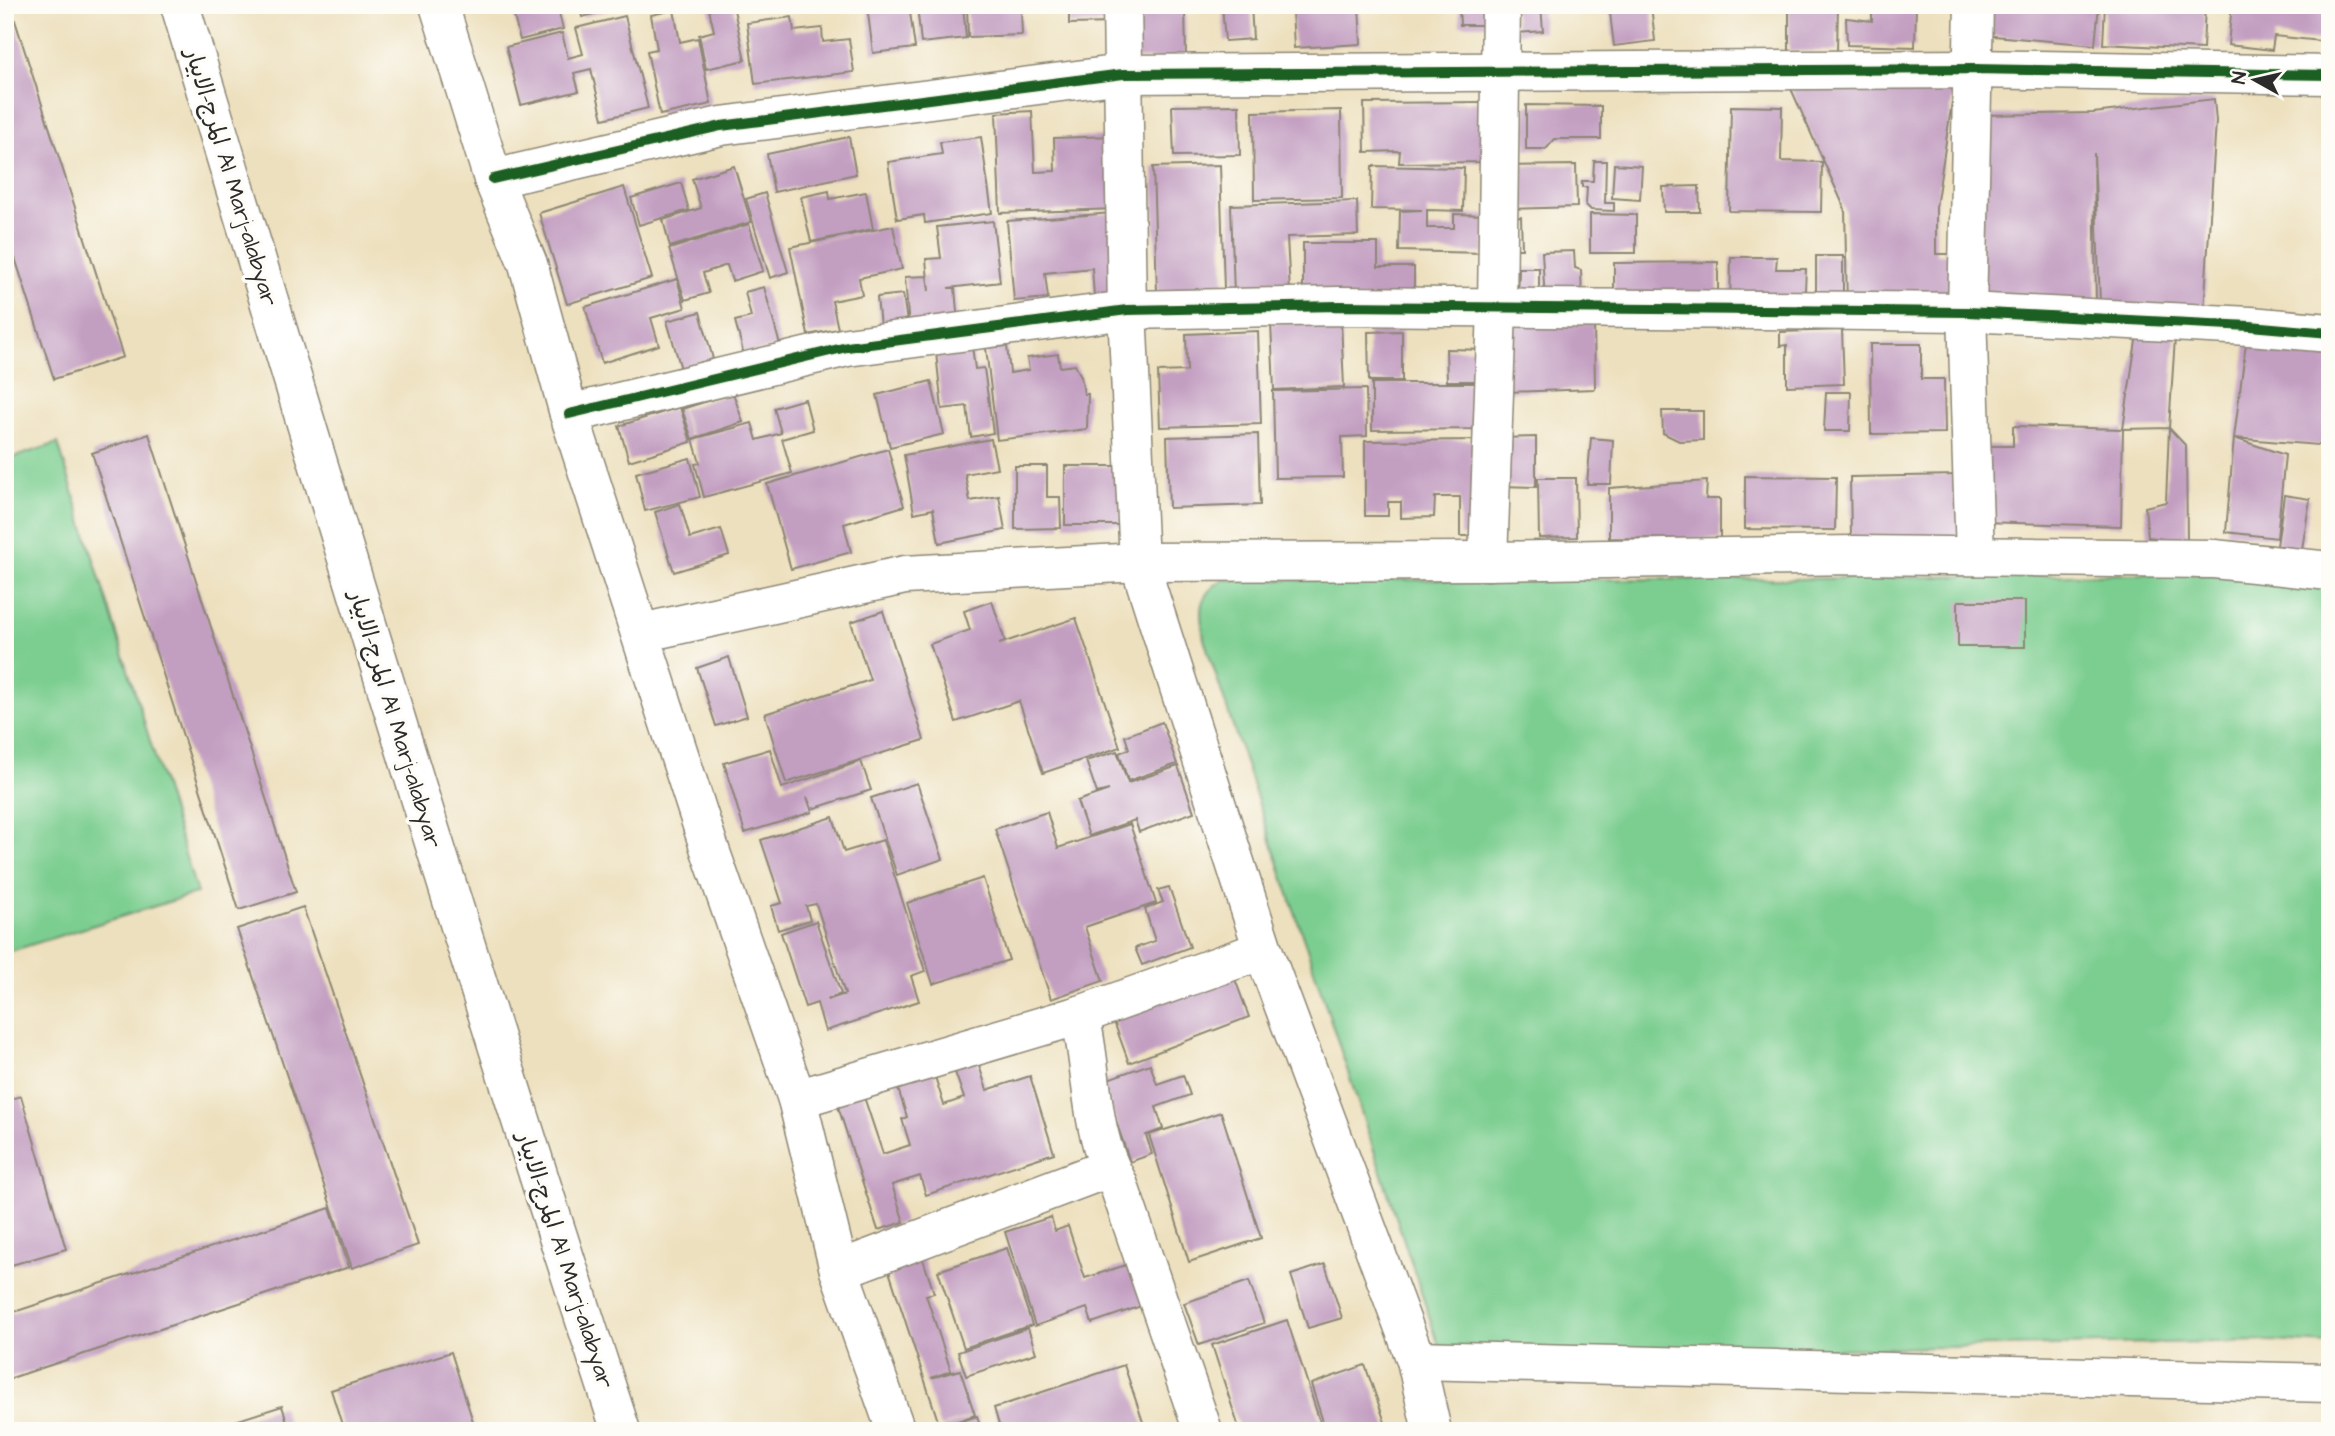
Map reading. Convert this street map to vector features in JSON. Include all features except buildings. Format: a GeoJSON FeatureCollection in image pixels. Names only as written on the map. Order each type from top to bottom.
{"type":"FeatureCollection","features":[{"type":"Feature","properties":{"kind":"street","name":"المرج-الابيار Al Marj-alabyar"},"geometry":{"type":"LineString","coordinates":[[180,5],[373,644],[621,1431]]}},
{"type":"Feature","properties":{"kind":"street"},"geometry":{"type":"LineString","coordinates":[[439,5],[494,178],[528,264],[569,415],[709,847],[797,1099],[839,1270],[896,1431]]}},
{"type":"Feature","properties":{"kind":"street"},"geometry":{"type":"LineString","coordinates":[[1122,5],[1127,310],[1139,562],[1263,950],[1416,1360],[1432,1431]]}},
{"type":"Feature","properties":{"kind":"street"},"geometry":{"type":"LineString","coordinates":[[1488,561],[1497,308],[1502,5]]}},
{"type":"Feature","properties":{"kind":"street"},"geometry":{"type":"LineString","coordinates":[[1974,5],[1967,312],[1975,556]]}},
{"type":"Feature","properties":{"kind":"street"},"geometry":{"type":"LineString","coordinates":[[494,178],[721,125],[1123,74],[1973,69],[2330,75]]}},
{"type":"Feature","properties":{"kind":"street"},"geometry":{"type":"LineString","coordinates":[[569,415],[847,347],[1127,310],[1339,306],[1967,312],[2250,326],[2330,333]]}},
{"type":"Feature","properties":{"kind":"street"},"geometry":{"type":"LineString","coordinates":[[641,633],[905,576],[1139,562],[1488,561],[1854,555],[2214,559],[2330,571]]}},
{"type":"Feature","properties":{"kind":"street"},"geometry":{"type":"LineString","coordinates":[[797,1099],[1080,1015],[1263,950]]}},
{"type":"Feature","properties":{"kind":"street"},"geometry":{"type":"LineString","coordinates":[[1080,1015],[1089,1053],[1093,1111],[1109,1168],[1118,1183],[1203,1431]]}},
{"type":"Feature","properties":{"kind":"street"},"geometry":{"type":"LineString","coordinates":[[839,1270],[1109,1168]]}},
{"type":"Feature","properties":{"kind":"street"},"geometry":{"type":"LineString","coordinates":[[1416,1360],[2330,1383]]}},
{"type":"Feature","properties":{"kind":"green space"},"geometry":{"type":"Polygon","coordinates":[[[58,443],[197,893],[5,953],[5,460],[58,443]]]}},
{"type":"Feature","properties":{"kind":"green space"},"geometry":{"type":"Polygon","coordinates":[[[2185,573],[2330,585],[2330,1344],[2269,1341],[1457,1356],[1439,1346],[1204,639],[1201,613],[1208,592],[1222,580],[1793,579],[2185,573]]]}},
{"type":"Feature","properties":{"kind":"cycle path"},"geometry":{"type":"LineString","coordinates":[[493,179],[721,126],[1123,74],[1973,69],[2330,75]]}},
{"type":"Feature","properties":{"kind":"cycle path"},"geometry":{"type":"LineString","coordinates":[[569,414],[847,347],[1127,310],[1339,306],[1967,312],[2250,326],[2330,333]]}}]}
